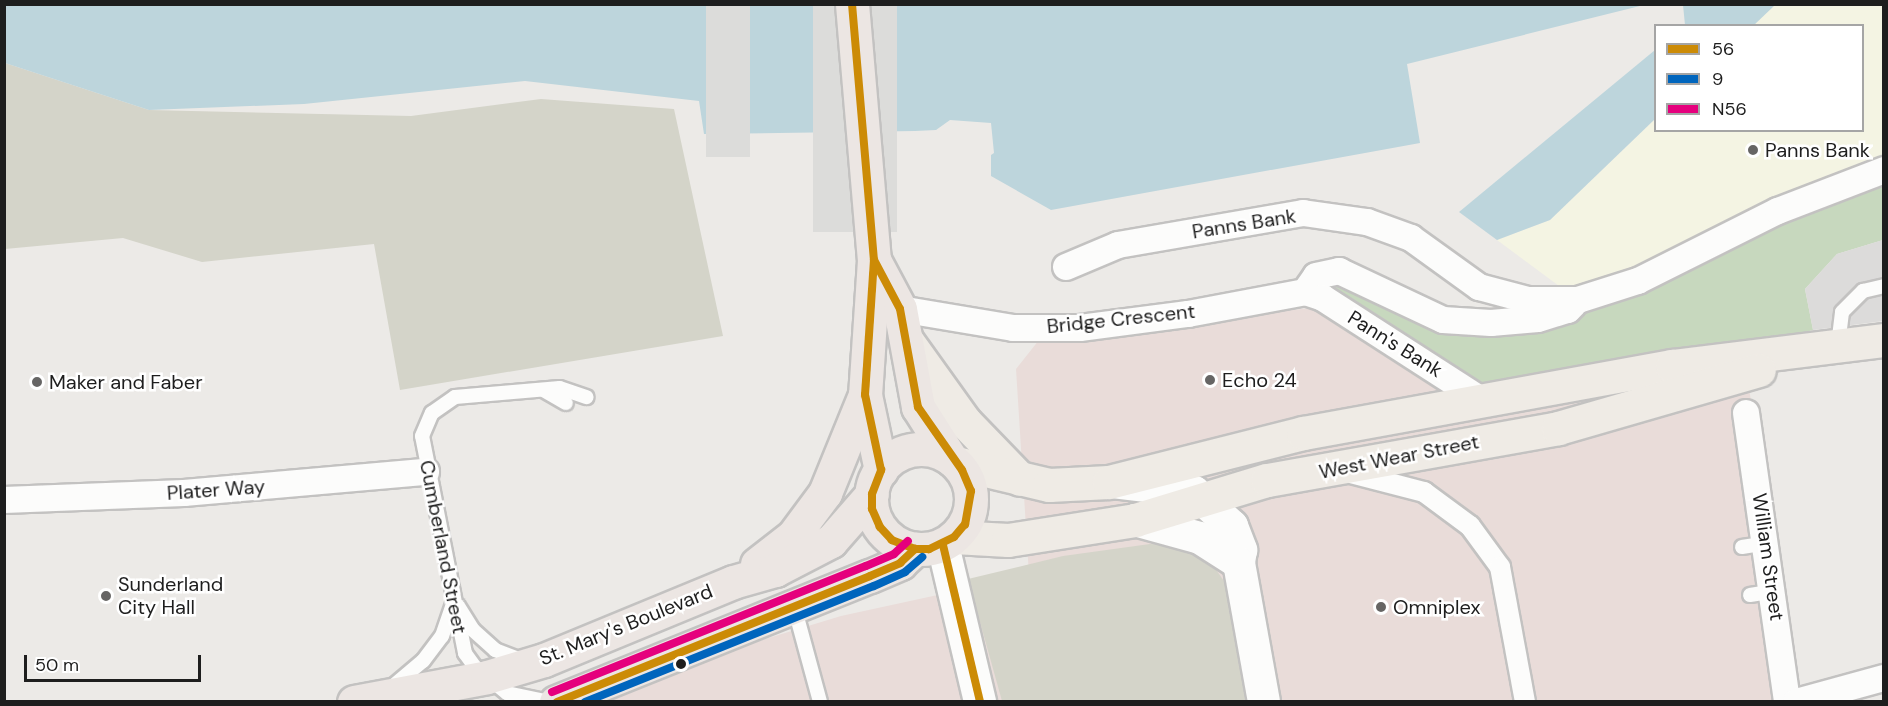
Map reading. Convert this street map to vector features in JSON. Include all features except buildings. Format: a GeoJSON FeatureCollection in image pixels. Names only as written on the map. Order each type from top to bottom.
{"type":"FeatureCollection","features":[{"type":"Feature","properties":{"kind":"highway"},"geometry":{"type":"LineString","coordinates":[[852,4],[874,260],[865,395],[876,482],[872,509],[884,532],[937,543]]}},
{"type":"Feature","properties":{"kind":"highway"},"geometry":{"type":"LineString","coordinates":[[556,702],[606,689],[793,604],[870,576],[937,543],[965,524],[971,503],[967,478],[953,461],[918,407],[911,382],[907,341],[900,309],[874,260]]}},
{"type":"Feature","properties":{"kind":"highway"},"geometry":{"type":"LineString","coordinates":[[733,582],[793,536],[817,505],[865,395]]}},
{"type":"Feature","properties":{"kind":"highway"},"geometry":{"type":"LineString","coordinates":[[876,482],[892,459],[917,450],[940,453],[953,461]]}},
{"type":"Feature","properties":{"kind":"highway","name":"St. Mary's Boulevard"},"geometry":{"type":"LineString","coordinates":[[365,700],[487,677],[538,662],[733,582],[775,570],[819,549],[843,531],[876,482]]}},
{"type":"Feature","properties":{"kind":"main road","name":"West Wear Street"},"geometry":{"type":"LineString","coordinates":[[953,461],[1021,480],[1071,485],[1109,482],[1303,433],[1672,366],[1884,340]]}},
{"type":"Feature","properties":{"kind":"main road"},"geometry":{"type":"LineString","coordinates":[[907,341],[965,422],[1021,480]]}},
{"type":"Feature","properties":{"kind":"main road","name":"West Wear Street"},"geometry":{"type":"LineString","coordinates":[[937,543],[1008,540],[1135,520],[1203,497],[1267,480],[1339,470],[1558,428],[1838,345]]}},
{"type":"Feature","properties":{"kind":"street","name":"Panns Bank"},"geometry":{"type":"LineString","coordinates":[[1066,267],[1118,245],[1303,213],[1367,222],[1411,238],[1479,287],[1528,300],[1578,300],[1638,281],[1778,211],[1884,170]]}},
{"type":"Feature","properties":{"kind":"street"},"geometry":{"type":"LineString","coordinates":[[1305,292],[1316,276],[1339,271],[1443,320],[1491,323],[1538,319],[1568,310],[1578,300]]}},
{"type":"Feature","properties":{"kind":"street","name":"Bridge Crescent"},"geometry":{"type":"LineString","coordinates":[[900,309],[1013,328],[1080,328],[1188,314],[1305,292]]}},
{"type":"Feature","properties":{"kind":"street","name":"Pann's Bank"},"geometry":{"type":"LineString","coordinates":[[1305,292],[1323,297],[1483,401]]}},
{"type":"Feature","properties":{"kind":"street","name":"William Street"},"geometry":{"type":"LineString","coordinates":[[1746,413],[1767,543],[1762,593],[1787,702]]}},
{"type":"Feature","properties":{"kind":"street"},"geometry":{"type":"LineString","coordinates":[[1339,470],[1424,492],[1470,526],[1500,567],[1525,702]]}},
{"type":"Feature","properties":{"kind":"street","name":"Plater Way"},"geometry":{"type":"LineString","coordinates":[[4,500],[184,493],[426,472]]}},
{"type":"Feature","properties":{"kind":"street"},"geometry":{"type":"LineString","coordinates":[[1109,482],[1194,492],[1203,497],[1232,526],[1241,550],[1239,563],[1264,702]]}},
{"type":"Feature","properties":{"kind":"street"},"geometry":{"type":"LineString","coordinates":[[1135,520],[1200,538],[1239,563]]}},
{"type":"Feature","properties":{"kind":"street"},"geometry":{"type":"LineString","coordinates":[[937,543],[980,702]]}},
{"type":"Feature","properties":{"kind":"street"},"geometry":{"type":"LineString","coordinates":[[1796,702],[1884,678]]}},
{"type":"Feature","properties":{"kind":"lane"},"geometry":{"type":"LineString","coordinates":[[1838,345],[1842,312],[1863,291],[1884,286]]}},
{"type":"Feature","properties":{"kind":"lane"},"geometry":{"type":"LineString","coordinates":[[524,389],[560,388],[586,397]]}},
{"type":"Feature","properties":{"kind":"lane"},"geometry":{"type":"LineString","coordinates":[[524,389],[548,391],[566,403]]}},
{"type":"Feature","properties":{"kind":"lane","name":"Cumberland Street"},"geometry":{"type":"LineString","coordinates":[[524,389],[455,397],[432,413],[422,436],[426,472],[465,653],[487,677],[507,693],[550,702]]}},
{"type":"Feature","properties":{"kind":"lane"},"geometry":{"type":"LineString","coordinates":[[1742,547],[1767,543]]}},
{"type":"Feature","properties":{"kind":"lane"},"geometry":{"type":"LineString","coordinates":[[454,599],[473,630],[495,650],[516,659],[538,662]]}},
{"type":"Feature","properties":{"kind":"lane"},"geometry":{"type":"LineString","coordinates":[[365,700],[434,648],[442,636],[454,599]]}},
{"type":"Feature","properties":{"kind":"lane"},"geometry":{"type":"LineString","coordinates":[[793,604],[820,702]]}},
{"type":"Feature","properties":{"kind":"shaded area","name":"Panns Bank"},"geometry":{"type":"Polygon","coordinates":[[[1775,5],[1883,5],[1883,170],[1578,300],[1497,240],[1550,220],[1654,120],[1654,132],[1864,132],[1864,24],[1754,24],[1775,5]]]}},
{"type":"Feature","properties":{"kind":"shaded area"},"geometry":{"type":"Polygon","coordinates":[[[5,63],[149,110],[411,116],[541,99],[674,109],[723,336],[400,390],[374,244],[202,262],[123,238],[5,249],[5,63]]]}},
{"type":"Feature","properties":{"kind":"shaded area"},"geometry":{"type":"Polygon","coordinates":[[[1883,240],[1883,321],[1813,330],[1805,289],[1837,254],[1883,240]]]}},
{"type":"Feature","properties":{"kind":"shaded area"},"geometry":{"type":"Polygon","coordinates":[[[1360,302],[1490,367],[1738,324],[1802,701],[558,702],[841,616],[1029,575],[1016,369],[1039,340],[1360,302]]]}},
{"type":"Feature","properties":{"kind":"shaded area"},"geometry":{"type":"Polygon","coordinates":[[[1150,544],[1182,545],[1210,561],[1226,584],[1250,701],[1002,701],[968,579],[1063,556],[1150,544]]]}},
{"type":"Feature","properties":{"kind":"green space"},"geometry":{"type":"Polygon","coordinates":[[[1883,182],[1883,240],[1837,254],[1805,289],[1813,330],[1672,366],[1483,401],[1309,282],[1316,276],[1491,323],[1883,182]]]}},
{"type":"Feature","properties":{"kind":"water"},"geometry":{"type":"Polygon","coordinates":[[[5,4],[1644,5],[1407,64],[1420,143],[1051,210],[991,176],[991,155],[994,153],[991,123],[950,120],[936,130],[915,131],[704,134],[699,101],[525,81],[304,104],[149,110],[5,63],[5,4]]]}},
{"type":"Feature","properties":{"kind":"water"},"geometry":{"type":"Polygon","coordinates":[[[1683,4],[1775,5],[1755,24],[1685,24],[1683,4]]]}},
{"type":"Feature","properties":{"kind":"water"},"geometry":{"type":"Polygon","coordinates":[[[1654,51],[1654,120],[1550,220],[1497,240],[1459,212],[1654,51]]]}},
{"type":"Feature","properties":{"kind":"pier"},"geometry":{"type":"Polygon","coordinates":[[[706,5],[750,5],[750,157],[706,157],[706,5]]]}},
{"type":"Feature","properties":{"kind":"pier"},"geometry":{"type":"Polygon","coordinates":[[[813,5],[897,5],[897,232],[813,232],[813,5]]]}},
{"type":"Feature","properties":{"kind":"transit line","name":"56"},"geometry":{"type":"LineString","coordinates":[[852,4],[874,260]]}},
{"type":"Feature","properties":{"kind":"transit line","name":"56"},"geometry":{"type":"LineString","coordinates":[[874,260],[900,309],[918,407],[962,470],[971,491],[965,524],[954,537],[929,549],[915,549],[892,540],[880,527],[872,509],[872,494],[881,470],[865,395],[874,260]]}},
{"type":"Feature","properties":{"kind":"transit line","name":"N56"},"geometry":{"type":"LineString","coordinates":[[552,692],[866,566],[894,554],[908,541]]}},
{"type":"Feature","properties":{"kind":"transit line","name":"56"},"geometry":{"type":"LineString","coordinates":[[943,545],[980,702]]}},
{"type":"Feature","properties":{"kind":"transit line","name":"56"},"geometry":{"type":"LineString","coordinates":[[557,702],[870,576],[900,563],[915,549]]}},
{"type":"Feature","properties":{"kind":"transit line","name":"9"},"geometry":{"type":"LineString","coordinates":[[585,702],[874,586],[905,572],[922,557]]}},
{"type":"Feature","properties":{"kind":"place","name":"Panns Bank"},"geometry":{"type":"Point","coordinates":[1753,150]}},
{"type":"Feature","properties":{"kind":"place","name":"Echo 24"},"geometry":{"type":"Point","coordinates":[1210,380]}},
{"type":"Feature","properties":{"kind":"place","name":"Maker and Faber"},"geometry":{"type":"Point","coordinates":[37,382]}},
{"type":"Feature","properties":{"kind":"place","name":"Sunderland City Hall"},"geometry":{"type":"Point","coordinates":[106,596]}},
{"type":"Feature","properties":{"kind":"place","name":"Omniplex"},"geometry":{"type":"Point","coordinates":[1381,607]}}]}
